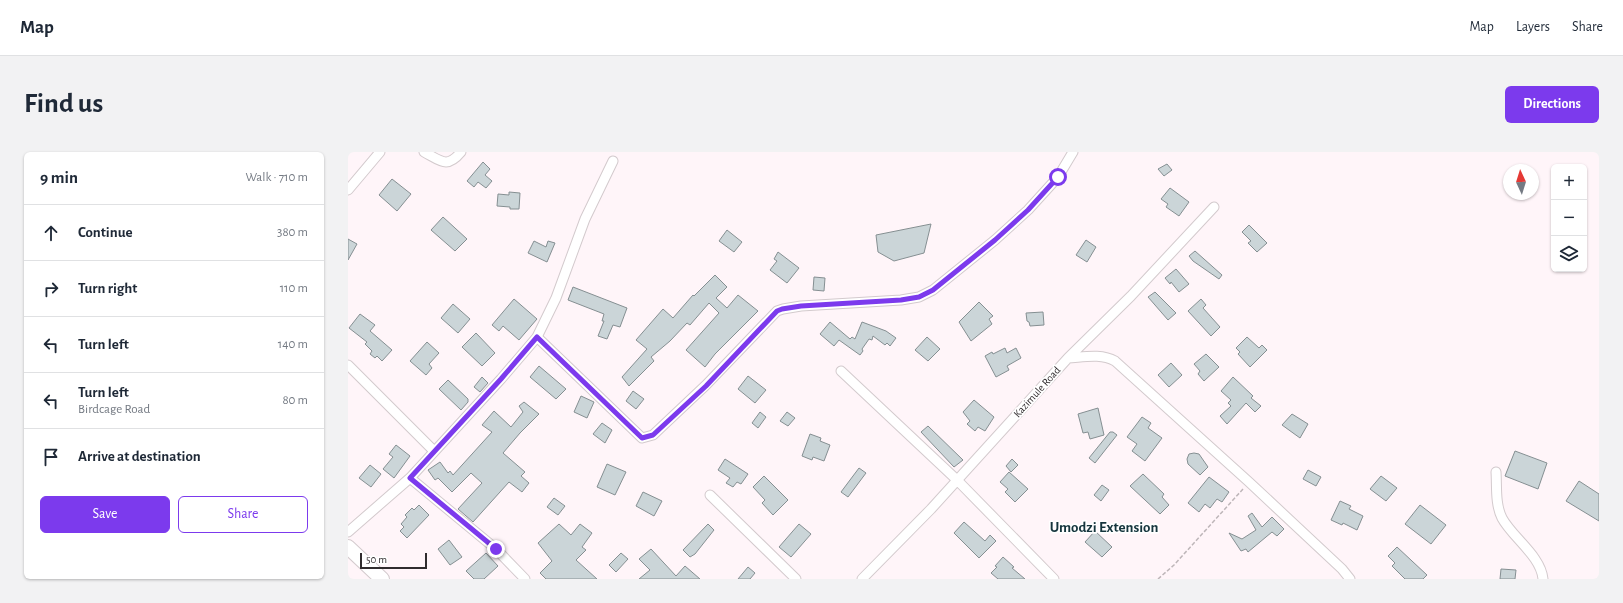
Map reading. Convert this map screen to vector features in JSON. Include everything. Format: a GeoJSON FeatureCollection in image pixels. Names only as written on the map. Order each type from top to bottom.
{"type":"FeatureCollection","features":[{"type":"Feature","properties":{"kind":"highway"},"geometry":{"type":"LineString","coordinates":[[348,547],[382,579]]}},
{"type":"Feature","properties":{"kind":"street"},"geometry":{"type":"LineString","coordinates":[[348,190],[380,152]]}},
{"type":"Feature","properties":{"kind":"street"},"geometry":{"type":"LineString","coordinates":[[424,152],[443,163],[450,162],[461,152]]}},
{"type":"Feature","properties":{"kind":"street"},"geometry":{"type":"LineString","coordinates":[[537,337],[642,438],[653,435],[706,386],[772,315],[782,309],[836,303],[901,300],[919,297],[933,290],[995,240],[1028,210],[1058,177],[1073,152]]}},
{"type":"Feature","properties":{"kind":"street"},"geometry":{"type":"LineString","coordinates":[[348,532],[410,478],[501,379],[537,337],[556,298],[585,219],[613,161]]}},
{"type":"Feature","properties":{"kind":"street","name":"Kazimule Road"},"geometry":{"type":"LineString","coordinates":[[862,579],[931,509],[1068,358],[1131,296],[1214,207]]}},
{"type":"Feature","properties":{"kind":"street"},"geometry":{"type":"LineString","coordinates":[[1068,358],[1098,356],[1108,357],[1115,361],[1249,482],[1342,569],[1350,579]]}},
{"type":"Feature","properties":{"kind":"street"},"geometry":{"type":"LineString","coordinates":[[348,366],[434,451]]}},
{"type":"Feature","properties":{"kind":"street"},"geometry":{"type":"LineString","coordinates":[[841,370],[957,480],[1054,579]]}},
{"type":"Feature","properties":{"kind":"street"},"geometry":{"type":"LineString","coordinates":[[1496,472],[1498,507],[1502,518],[1539,565],[1543,579]]}},
{"type":"Feature","properties":{"kind":"street"},"geometry":{"type":"LineString","coordinates":[[410,478],[496,549],[525,579]]}},
{"type":"Feature","properties":{"kind":"street"},"geometry":{"type":"LineString","coordinates":[[710,495],[796,579]]}},
{"type":"Feature","properties":{"kind":"path"},"geometry":{"type":"LineString","coordinates":[[1158,579],[1174,565],[1249,482]]}},
{"type":"Feature","properties":{"kind":"building"},"geometry":{"type":"Polygon","coordinates":[[[483,162],[490,169],[485,175],[492,181],[486,188],[478,182],[474,187],[467,181],[483,162]]]}},
{"type":"Feature","properties":{"kind":"building"},"geometry":{"type":"Polygon","coordinates":[[[1167,164],[1172,170],[1164,176],[1158,169],[1167,164]]]}},
{"type":"Feature","properties":{"kind":"building"},"geometry":{"type":"Polygon","coordinates":[[[392,179],[411,194],[397,211],[379,195],[392,179]]]}},
{"type":"Feature","properties":{"kind":"building"},"geometry":{"type":"Polygon","coordinates":[[[1170,188],[1189,202],[1179,216],[1166,207],[1168,204],[1161,199],[1170,188]]]}},
{"type":"Feature","properties":{"kind":"building"},"geometry":{"type":"Polygon","coordinates":[[[509,192],[520,193],[519,209],[510,209],[510,207],[497,206],[498,194],[509,195],[509,192]]]}},
{"type":"Feature","properties":{"kind":"building"},"geometry":{"type":"Polygon","coordinates":[[[443,217],[467,239],[455,251],[431,230],[443,217]]]}},
{"type":"Feature","properties":{"kind":"building"},"geometry":{"type":"Polygon","coordinates":[[[931,224],[924,253],[894,261],[878,252],[876,235],[931,224]]]}},
{"type":"Feature","properties":{"kind":"building"},"geometry":{"type":"Polygon","coordinates":[[[1249,225],[1267,243],[1257,252],[1248,243],[1251,241],[1242,232],[1249,225]]]}},
{"type":"Feature","properties":{"kind":"building"},"geometry":{"type":"Polygon","coordinates":[[[727,230],[742,242],[734,252],[719,241],[727,230]]]}},
{"type":"Feature","properties":{"kind":"building"},"geometry":{"type":"Polygon","coordinates":[[[348,239],[357,244],[348,260],[348,239]]]}},
{"type":"Feature","properties":{"kind":"building"},"geometry":{"type":"Polygon","coordinates":[[[1086,240],[1096,247],[1087,262],[1076,255],[1086,240]]]}},
{"type":"Feature","properties":{"kind":"building"},"geometry":{"type":"Polygon","coordinates":[[[534,241],[546,247],[548,241],[555,243],[547,262],[528,253],[534,241]]]}},
{"type":"Feature","properties":{"kind":"building"},"geometry":{"type":"Polygon","coordinates":[[[1195,251],[1222,275],[1219,279],[1193,261],[1189,256],[1195,251]]]}},
{"type":"Feature","properties":{"kind":"building"},"geometry":{"type":"Polygon","coordinates":[[[778,252],[799,268],[787,283],[770,270],[777,261],[774,259],[778,252]]]}},
{"type":"Feature","properties":{"kind":"building"},"geometry":{"type":"Polygon","coordinates":[[[1176,269],[1189,284],[1179,292],[1171,282],[1170,284],[1165,278],[1176,269]]]}},
{"type":"Feature","properties":{"kind":"building"},"geometry":{"type":"Polygon","coordinates":[[[715,275],[727,287],[716,298],[727,308],[738,295],[758,311],[715,354],[705,367],[686,350],[719,313],[709,303],[690,325],[687,323],[670,341],[651,357],[654,361],[629,386],[622,377],[647,349],[636,340],[663,309],[673,318],[693,295],[694,296],[715,275]]]}},
{"type":"Feature","properties":{"kind":"building"},"geometry":{"type":"Polygon","coordinates":[[[814,277],[825,278],[824,291],[813,290],[814,277]]]}},
{"type":"Feature","properties":{"kind":"building"},"geometry":{"type":"Polygon","coordinates":[[[573,287],[627,308],[620,327],[613,325],[607,339],[598,336],[604,321],[602,321],[604,314],[568,300],[573,287]]]}},
{"type":"Feature","properties":{"kind":"building"},"geometry":{"type":"Polygon","coordinates":[[[1155,292],[1176,313],[1168,320],[1148,297],[1155,292]]]}},
{"type":"Feature","properties":{"kind":"building"},"geometry":{"type":"Polygon","coordinates":[[[514,299],[537,319],[519,340],[503,326],[499,331],[492,325],[514,299]]]}},
{"type":"Feature","properties":{"kind":"building"},"geometry":{"type":"Polygon","coordinates":[[[1201,299],[1206,305],[1203,308],[1220,327],[1211,336],[1188,311],[1201,299]]]}},
{"type":"Feature","properties":{"kind":"building"},"geometry":{"type":"Polygon","coordinates":[[[979,302],[993,316],[989,319],[992,324],[971,341],[959,322],[979,302]]]}},
{"type":"Feature","properties":{"kind":"building"},"geometry":{"type":"Polygon","coordinates":[[[453,304],[470,319],[458,333],[441,318],[453,304]]]}},
{"type":"Feature","properties":{"kind":"building"},"geometry":{"type":"Polygon","coordinates":[[[1043,312],[1044,325],[1030,326],[1029,322],[1027,321],[1026,313],[1043,312]]]}},
{"type":"Feature","properties":{"kind":"building"},"geometry":{"type":"Polygon","coordinates":[[[360,314],[375,325],[370,331],[392,350],[382,361],[377,356],[375,358],[370,354],[372,351],[365,344],[367,342],[349,328],[360,314]]]}},
{"type":"Feature","properties":{"kind":"building"},"geometry":{"type":"Polygon","coordinates":[[[830,322],[850,339],[852,337],[855,339],[862,322],[886,331],[896,338],[890,346],[887,343],[885,345],[873,336],[872,340],[869,339],[862,349],[863,351],[860,355],[839,340],[834,346],[820,334],[830,322]]]}},
{"type":"Feature","properties":{"kind":"building"},"geometry":{"type":"Polygon","coordinates":[[[476,333],[495,353],[482,366],[462,347],[476,333]]]}},
{"type":"Feature","properties":{"kind":"building"},"geometry":{"type":"Polygon","coordinates":[[[927,337],[940,349],[928,361],[915,350],[927,337]]]}},
{"type":"Feature","properties":{"kind":"building"},"geometry":{"type":"Polygon","coordinates":[[[1247,337],[1259,348],[1262,345],[1267,350],[1250,367],[1238,354],[1240,352],[1236,348],[1247,337]]]}},
{"type":"Feature","properties":{"kind":"building"},"geometry":{"type":"Polygon","coordinates":[[[427,342],[439,353],[429,364],[432,368],[426,375],[410,361],[427,342]]]}},
{"type":"Feature","properties":{"kind":"building"},"geometry":{"type":"Polygon","coordinates":[[[1005,348],[1007,353],[1016,348],[1021,358],[1007,366],[1009,370],[996,377],[985,356],[1005,348]]]}},
{"type":"Feature","properties":{"kind":"building"},"geometry":{"type":"Polygon","coordinates":[[[1206,354],[1219,367],[1204,381],[1198,374],[1200,371],[1194,364],[1206,354]]]}},
{"type":"Feature","properties":{"kind":"building"},"geometry":{"type":"Polygon","coordinates":[[[1171,363],[1182,375],[1169,387],[1158,375],[1171,363]]]}},
{"type":"Feature","properties":{"kind":"building"},"geometry":{"type":"Polygon","coordinates":[[[539,366],[566,389],[556,399],[530,377],[539,366]]]}},
{"type":"Feature","properties":{"kind":"building"},"geometry":{"type":"Polygon","coordinates":[[[748,376],[766,390],[755,403],[738,389],[748,376]]]}},
{"type":"Feature","properties":{"kind":"building"},"geometry":{"type":"Polygon","coordinates":[[[482,377],[488,383],[480,392],[474,387],[482,377]]]}},
{"type":"Feature","properties":{"kind":"building"},"geometry":{"type":"Polygon","coordinates":[[[1233,377],[1253,396],[1251,398],[1261,406],[1255,412],[1246,403],[1227,424],[1220,416],[1231,406],[1228,403],[1231,400],[1221,391],[1233,377]]]}},
{"type":"Feature","properties":{"kind":"building"},"geometry":{"type":"Polygon","coordinates":[[[448,380],[468,399],[468,402],[461,410],[439,389],[448,380]]]}},
{"type":"Feature","properties":{"kind":"building"},"geometry":{"type":"Polygon","coordinates":[[[633,391],[644,399],[636,409],[626,401],[633,391]]]}},
{"type":"Feature","properties":{"kind":"building"},"geometry":{"type":"Polygon","coordinates":[[[581,396],[594,402],[587,418],[574,412],[581,396]]]}},
{"type":"Feature","properties":{"kind":"building"},"geometry":{"type":"Polygon","coordinates":[[[974,400],[994,417],[985,431],[978,427],[975,431],[967,424],[970,421],[963,412],[974,400]]]}},
{"type":"Feature","properties":{"kind":"building"},"geometry":{"type":"Polygon","coordinates":[[[524,402],[539,414],[503,453],[525,472],[521,476],[529,483],[522,492],[509,482],[473,522],[458,509],[482,483],[471,473],[452,492],[438,478],[435,480],[428,470],[440,462],[448,473],[450,471],[453,475],[492,432],[482,425],[494,411],[511,427],[523,412],[519,406],[524,402]]]}},
{"type":"Feature","properties":{"kind":"building"},"geometry":{"type":"Polygon","coordinates":[[[1098,408],[1104,435],[1090,439],[1088,432],[1083,433],[1078,414],[1098,408]]]}},
{"type":"Feature","properties":{"kind":"building"},"geometry":{"type":"Polygon","coordinates":[[[760,412],[766,417],[758,428],[752,423],[760,412]]]}},
{"type":"Feature","properties":{"kind":"building"},"geometry":{"type":"Polygon","coordinates":[[[787,412],[795,418],[788,426],[780,421],[787,412]]]}},
{"type":"Feature","properties":{"kind":"building"},"geometry":{"type":"Polygon","coordinates":[[[1292,414],[1308,424],[1300,438],[1282,425],[1292,414]]]}},
{"type":"Feature","properties":{"kind":"building"},"geometry":{"type":"Polygon","coordinates":[[[1142,417],[1151,423],[1148,428],[1162,438],[1145,461],[1132,451],[1137,444],[1127,437],[1142,417]]]}},
{"type":"Feature","properties":{"kind":"building"},"geometry":{"type":"Polygon","coordinates":[[[602,423],[612,430],[605,443],[593,434],[602,423]]]}},
{"type":"Feature","properties":{"kind":"building"},"geometry":{"type":"Polygon","coordinates":[[[928,426],[963,460],[954,467],[921,432],[928,426]]]}},
{"type":"Feature","properties":{"kind":"building"},"geometry":{"type":"Polygon","coordinates":[[[1110,432],[1117,435],[1095,463],[1089,458],[1110,432]]]}},
{"type":"Feature","properties":{"kind":"building"},"geometry":{"type":"Polygon","coordinates":[[[810,434],[821,438],[820,441],[830,445],[824,461],[813,457],[812,460],[802,456],[810,434]]]}},
{"type":"Feature","properties":{"kind":"building"},"geometry":{"type":"Polygon","coordinates":[[[396,445],[410,456],[394,478],[383,469],[393,457],[389,454],[396,445]]]}},
{"type":"Feature","properties":{"kind":"building"},"geometry":{"type":"Polygon","coordinates":[[[1515,451],[1547,463],[1538,489],[1505,476],[1515,451]]]}},
{"type":"Feature","properties":{"kind":"building"},"geometry":{"type":"Polygon","coordinates":[[[1189,454],[1199,454],[1208,467],[1200,475],[1188,464],[1187,459],[1189,454]]]}},
{"type":"Feature","properties":{"kind":"building"},"geometry":{"type":"Polygon","coordinates":[[[725,459],[748,474],[741,484],[737,482],[733,487],[726,483],[730,478],[718,470],[725,459]]]}},
{"type":"Feature","properties":{"kind":"building"},"geometry":{"type":"Polygon","coordinates":[[[1012,459],[1018,465],[1011,472],[1006,466],[1012,459]]]}},
{"type":"Feature","properties":{"kind":"building"},"geometry":{"type":"Polygon","coordinates":[[[607,464],[626,472],[615,495],[597,487],[607,464]]]}},
{"type":"Feature","properties":{"kind":"building"},"geometry":{"type":"Polygon","coordinates":[[[370,465],[381,474],[371,487],[359,478],[370,465]]]}},
{"type":"Feature","properties":{"kind":"building"},"geometry":{"type":"Polygon","coordinates":[[[859,468],[866,473],[848,497],[841,492],[859,468]]]}},
{"type":"Feature","properties":{"kind":"building"},"geometry":{"type":"Polygon","coordinates":[[[1308,470],[1321,477],[1316,486],[1303,479],[1308,470]]]}},
{"type":"Feature","properties":{"kind":"building"},"geometry":{"type":"Polygon","coordinates":[[[1009,472],[1028,489],[1015,502],[1005,492],[1008,489],[1000,482],[1009,472]]]}},
{"type":"Feature","properties":{"kind":"building"},"geometry":{"type":"Polygon","coordinates":[[[1143,474],[1164,494],[1162,497],[1169,505],[1160,514],[1130,486],[1143,474]]]}},
{"type":"Feature","properties":{"kind":"building"},"geometry":{"type":"Polygon","coordinates":[[[764,476],[788,500],[773,515],[762,503],[765,500],[753,487],[764,476]]]}},
{"type":"Feature","properties":{"kind":"building"},"geometry":{"type":"Polygon","coordinates":[[[1381,476],[1397,488],[1386,501],[1370,489],[1381,476]]]}},
{"type":"Feature","properties":{"kind":"building"},"geometry":{"type":"Polygon","coordinates":[[[1209,477],[1229,492],[1222,502],[1217,499],[1210,508],[1205,504],[1199,512],[1188,503],[1209,477]]]}},
{"type":"Feature","properties":{"kind":"building"},"geometry":{"type":"Polygon","coordinates":[[[1579,481],[1599,494],[1599,521],[1566,501],[1579,481]]]}},
{"type":"Feature","properties":{"kind":"building"},"geometry":{"type":"Polygon","coordinates":[[[1102,485],[1109,490],[1101,501],[1094,495],[1102,485]]]}},
{"type":"Feature","properties":{"kind":"building"},"geometry":{"type":"Polygon","coordinates":[[[643,492],[662,501],[654,516],[636,506],[643,492]]]}},
{"type":"Feature","properties":{"kind":"building"},"geometry":{"type":"Polygon","coordinates":[[[554,498],[565,506],[558,515],[547,507],[554,498]]]}},
{"type":"Feature","properties":{"kind":"building"},"geometry":{"type":"Polygon","coordinates":[[[1340,501],[1351,506],[1349,509],[1363,516],[1357,530],[1343,523],[1342,525],[1331,520],[1340,501]]]}},
{"type":"Feature","properties":{"kind":"building"},"geometry":{"type":"Polygon","coordinates":[[[419,505],[429,515],[407,538],[400,531],[404,527],[401,524],[407,517],[405,515],[412,508],[414,510],[419,505]]]}},
{"type":"Feature","properties":{"kind":"building"},"geometry":{"type":"Polygon","coordinates":[[[1420,505],[1446,525],[1431,544],[1405,524],[1420,505]]]}},
{"type":"Feature","properties":{"kind":"building"},"geometry":{"type":"Polygon","coordinates":[[[1252,513],[1262,527],[1272,517],[1284,529],[1277,536],[1272,532],[1248,552],[1246,549],[1241,551],[1229,533],[1242,539],[1256,530],[1248,516],[1252,513]]]}},
{"type":"Feature","properties":{"kind":"building"},"geometry":{"type":"Polygon","coordinates":[[[964,522],[985,541],[990,535],[996,541],[979,558],[954,533],[964,522]]]}},
{"type":"Feature","properties":{"kind":"building"},"geometry":{"type":"Polygon","coordinates":[[[559,524],[571,535],[580,524],[592,533],[582,547],[586,550],[576,560],[597,579],[546,579],[540,573],[552,561],[538,543],[559,524]]]}},
{"type":"Feature","properties":{"kind":"building"},"geometry":{"type":"Polygon","coordinates":[[[708,524],[714,530],[695,554],[690,557],[683,550],[708,524]]]}},
{"type":"Feature","properties":{"kind":"building"},"geometry":{"type":"Polygon","coordinates":[[[799,524],[811,534],[791,557],[779,547],[799,524]]]}},
{"type":"Feature","properties":{"kind":"building"},"geometry":{"type":"Polygon","coordinates":[[[1095,531],[1112,547],[1102,557],[1085,542],[1095,531]]]}},
{"type":"Feature","properties":{"kind":"building"},"geometry":{"type":"Polygon","coordinates":[[[449,540],[462,557],[450,565],[438,549],[449,540]]]}},
{"type":"Feature","properties":{"kind":"building"},"geometry":{"type":"Polygon","coordinates":[[[1397,547],[1427,575],[1423,579],[1405,579],[1392,566],[1395,563],[1388,556],[1397,547]]]}},
{"type":"Feature","properties":{"kind":"building"},"geometry":{"type":"Polygon","coordinates":[[[651,549],[676,576],[685,566],[700,579],[639,579],[650,570],[639,559],[651,549]]]}},
{"type":"Feature","properties":{"kind":"building"},"geometry":{"type":"Polygon","coordinates":[[[486,553],[498,566],[484,579],[474,579],[466,571],[486,553]]]}},
{"type":"Feature","properties":{"kind":"building"},"geometry":{"type":"Polygon","coordinates":[[[621,553],[628,559],[616,572],[609,565],[621,553]]]}},
{"type":"Feature","properties":{"kind":"building"},"geometry":{"type":"Polygon","coordinates":[[[1003,557],[1014,567],[1012,568],[1025,579],[998,579],[991,573],[1003,557]]]}},
{"type":"Feature","properties":{"kind":"building"},"geometry":{"type":"Polygon","coordinates":[[[748,567],[755,573],[750,579],[738,579],[748,567]]]}},
{"type":"Feature","properties":{"kind":"building"},"geometry":{"type":"Polygon","coordinates":[[[1501,569],[1516,570],[1515,579],[1500,579],[1501,569]]]}},
{"type":"Feature","properties":{"kind":"district","name":"Umodzi Extension"},"geometry":{"type":"Point","coordinates":[1104,527]}},
{"type":"Feature","properties":{"kind":"route"},"geometry":{"type":"LineString","coordinates":[[496,549],[410,478],[501,379],[537,337],[630,424],[642,438],[647,437],[653,435],[706,386],[777,311],[801,306],[901,300],[919,297],[933,290],[995,240],[1028,210],[1058,177]]}}]}
